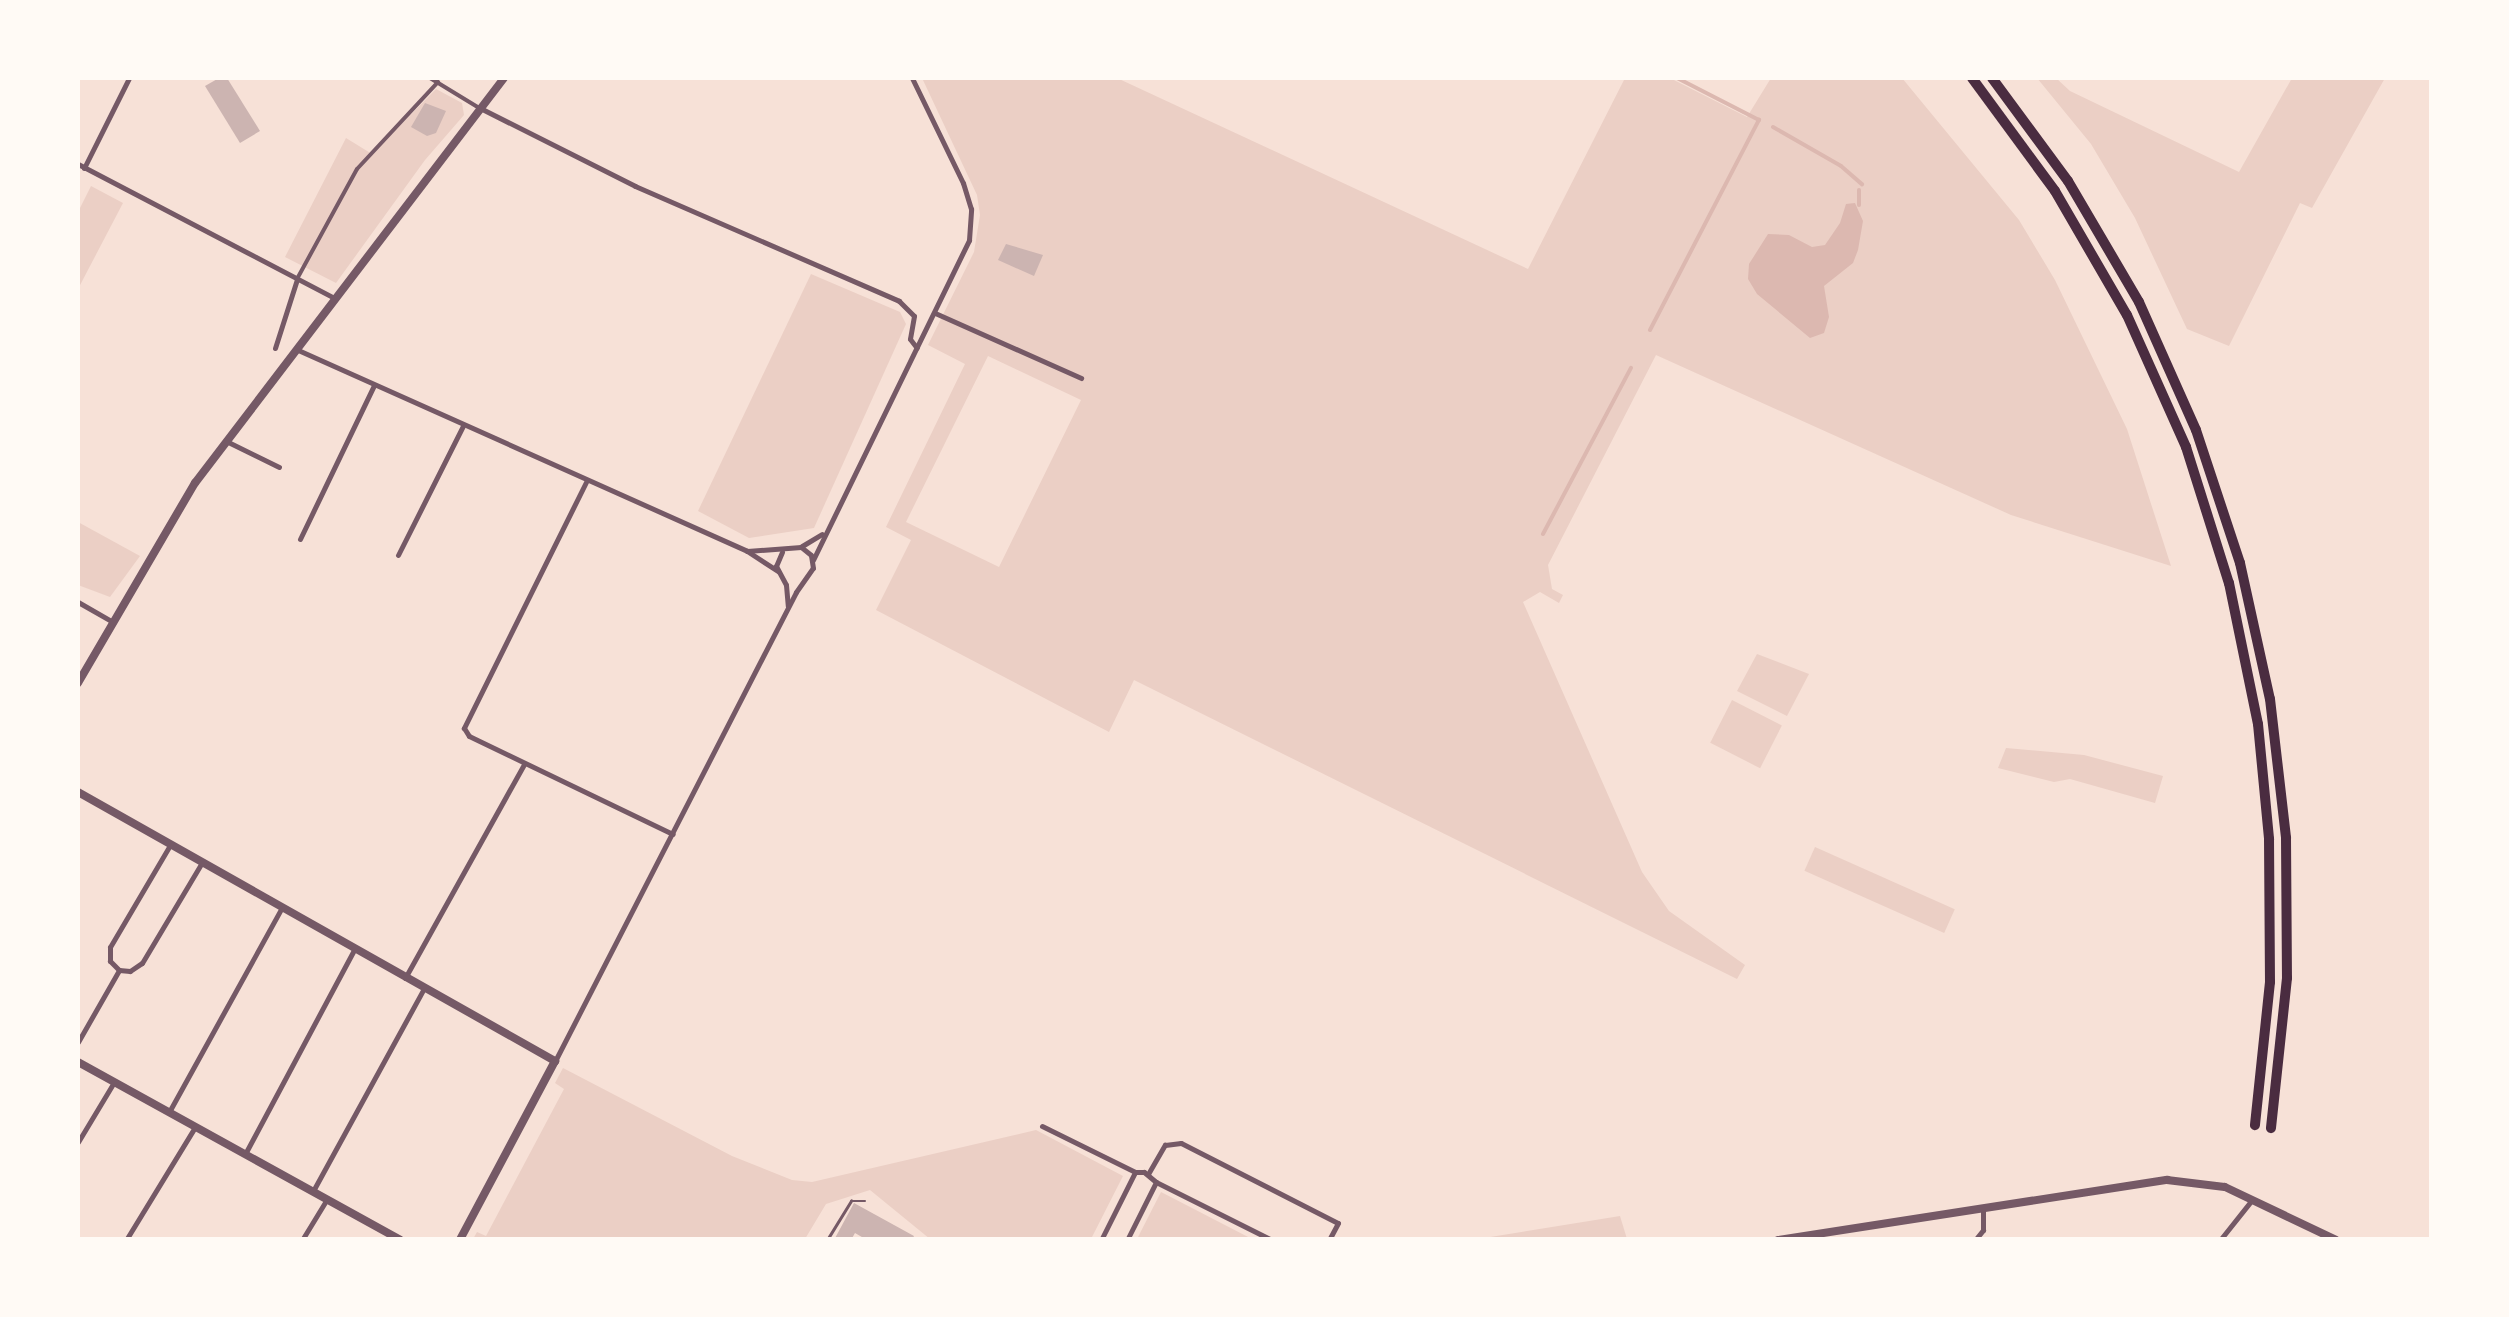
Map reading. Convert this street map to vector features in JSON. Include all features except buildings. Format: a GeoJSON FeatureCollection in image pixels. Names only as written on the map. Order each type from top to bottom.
{"type":"FeatureCollection","features":[{"type":"Feature","properties":{"kind":"highway"},"geometry":{"type":"LineString","coordinates":[[1972,78],[2055,191],[2127,315],[2186,447],[2229,583],[2258,724],[2270,839],[2270,982],[2254,1125]]}},
{"type":"Feature","properties":{"kind":"highway"},"geometry":{"type":"LineString","coordinates":[[1992,78],[2068,182],[2139,302],[2196,430],[2240,563],[2270,699],[2286,838],[2287,978],[2271,1128]]}},
{"type":"Feature","properties":{"kind":"street"},"geometry":{"type":"LineString","coordinates":[[130,78],[81,166],[334,298]]}},
{"type":"Feature","properties":{"kind":"street"},"geometry":{"type":"LineString","coordinates":[[430,78],[480,108],[636,186],[908,306],[915,324],[910,339],[917,348]]}},
{"type":"Feature","properties":{"kind":"street"},"geometry":{"type":"LineString","coordinates":[[78,683],[179,507],[295,348],[504,78]]}},
{"type":"Feature","properties":{"kind":"street"},"geometry":{"type":"LineString","coordinates":[[460,1240],[787,612],[811,573],[828,528],[970,240],[971,208],[912,78]]}},
{"type":"Feature","properties":{"kind":"street"},"geometry":{"type":"LineString","coordinates":[[275,348],[297,279],[357,168],[438,82]]}},
{"type":"Feature","properties":{"kind":"street"},"geometry":{"type":"LineString","coordinates":[[935,313],[1081,378]]}},
{"type":"Feature","properties":{"kind":"street"},"geometry":{"type":"LineString","coordinates":[[295,348],[746,551],[793,583],[804,580]]}},
{"type":"Feature","properties":{"kind":"street"},"geometry":{"type":"LineString","coordinates":[[300,539],[374,386]]}},
{"type":"Feature","properties":{"kind":"street"},"geometry":{"type":"LineString","coordinates":[[398,554],[463,426]]}},
{"type":"Feature","properties":{"kind":"street"},"geometry":{"type":"LineString","coordinates":[[226,441],[279,467]]}},
{"type":"Feature","properties":{"kind":"street"},"geometry":{"type":"LineString","coordinates":[[586,482],[465,722],[469,736],[673,834]]}},
{"type":"Feature","properties":{"kind":"street"},"geometry":{"type":"LineString","coordinates":[[746,551],[801,546],[828,528]]}},
{"type":"Feature","properties":{"kind":"street"},"geometry":{"type":"LineString","coordinates":[[801,546],[813,561]]}},
{"type":"Feature","properties":{"kind":"street"},"geometry":{"type":"LineString","coordinates":[[784,549],[778,556],[787,612]]}},
{"type":"Feature","properties":{"kind":"street"},"geometry":{"type":"LineString","coordinates":[[78,602],[113,622]]}},
{"type":"Feature","properties":{"kind":"street"},"geometry":{"type":"LineString","coordinates":[[405,978],[524,764]]}},
{"type":"Feature","properties":{"kind":"street"},"geometry":{"type":"LineString","coordinates":[[78,792],[554,1061]]}},
{"type":"Feature","properties":{"kind":"street"},"geometry":{"type":"LineString","coordinates":[[170,846],[110,947],[110,961],[120,970],[130,971],[142,963],[201,864]]}},
{"type":"Feature","properties":{"kind":"street"},"geometry":{"type":"LineString","coordinates":[[168,1112],[281,909]]}},
{"type":"Feature","properties":{"kind":"street"},"geometry":{"type":"LineString","coordinates":[[245,1154],[354,950]]}},
{"type":"Feature","properties":{"kind":"street"},"geometry":{"type":"LineString","coordinates":[[78,1042],[120,970]]}},
{"type":"Feature","properties":{"kind":"street"},"geometry":{"type":"LineString","coordinates":[[313,1191],[424,988]]}},
{"type":"Feature","properties":{"kind":"street"},"geometry":{"type":"LineString","coordinates":[[78,1062],[400,1240]]}},
{"type":"Feature","properties":{"kind":"street"},"geometry":{"type":"LineString","coordinates":[[78,1142],[114,1082]]}},
{"type":"Feature","properties":{"kind":"street"},"geometry":{"type":"LineString","coordinates":[[1042,1126],[1135,1172],[1148,1174],[1156,1182],[1272,1240]]}},
{"type":"Feature","properties":{"kind":"street"},"geometry":{"type":"LineString","coordinates":[[126,1240],[196,1127]]}},
{"type":"Feature","properties":{"kind":"street"},"geometry":{"type":"LineString","coordinates":[[1148,1174],[1166,1145],[1181,1143],[1338,1222],[1329,1240]]}},
{"type":"Feature","properties":{"kind":"street"},"geometry":{"type":"LineString","coordinates":[[1101,1240],[1135,1172]]}},
{"type":"Feature","properties":{"kind":"street"},"geometry":{"type":"LineString","coordinates":[[1778,1240],[2167,1180],[2202,1181],[2253,1198],[2336,1240]]}},
{"type":"Feature","properties":{"kind":"street"},"geometry":{"type":"LineString","coordinates":[[1128,1240],[1156,1182]]}},
{"type":"Feature","properties":{"kind":"street"},"geometry":{"type":"LineString","coordinates":[[2220,1240],[2253,1198]]}},
{"type":"Feature","properties":{"kind":"street"},"geometry":{"type":"LineString","coordinates":[[302,1240],[328,1199]]}},
{"type":"Feature","properties":{"kind":"street"},"geometry":{"type":"LineString","coordinates":[[1975,1240],[1983,1230],[1982,1208]]}},
{"type":"Feature","properties":{"kind":"lane"},"geometry":{"type":"LineString","coordinates":[[827,1240],[851,1201],[864,1201]]}},
{"type":"Feature","properties":{"kind":"shaded area"},"geometry":{"type":"Polygon","coordinates":[[[922,78],[1117,78],[1528,269],[1625,78],[1670,78],[1747,117],[1771,78],[1902,78],[2019,220],[2055,280],[2127,429],[2171,566],[2011,515],[1656,355],[1548,565],[1552,589],[1563,595],[1559,603],[1540,592],[1523,602],[1642,872],[1669,911],[1745,965],[1737,979],[1134,680],[1109,732],[876,610],[911,540],[886,527],[965,364],[928,345],[974,252],[980,215],[977,195],[922,78]],[[988,356],[906,522],[999,567],[1081,400],[988,356]]]}},
{"type":"Feature","properties":{"kind":"shaded area"},"geometry":{"type":"Polygon","coordinates":[[[2037,78],[2056,78],[2070,91],[2239,172],[2292,78],[2385,78],[2312,208],[2300,203],[2229,346],[2187,329],[2135,218],[2091,144],[2037,78]]]}},
{"type":"Feature","properties":{"kind":"shaded area"},"geometry":{"type":"Polygon","coordinates":[[[436,89],[462,103],[464,115],[425,160],[336,283],[285,257],[346,138],[372,154],[436,89]]]}},
{"type":"Feature","properties":{"kind":"shaded area"},"geometry":{"type":"Polygon","coordinates":[[[91,186],[123,203],[78,289],[78,212],[91,186]]]}},
{"type":"Feature","properties":{"kind":"shaded area"},"geometry":{"type":"Polygon","coordinates":[[[1855,203],[1863,221],[1858,250],[1853,263],[1824,286],[1829,317],[1824,333],[1810,338],[1757,294],[1748,279],[1749,264],[1768,234],[1789,235],[1812,247],[1825,245],[1840,223],[1846,204],[1855,203]]]}},
{"type":"Feature","properties":{"kind":"shaded area"},"geometry":{"type":"Polygon","coordinates":[[[811,274],[900,312],[906,324],[814,528],[749,538],[698,511],[811,274]]]}},
{"type":"Feature","properties":{"kind":"shaded area"},"geometry":{"type":"Polygon","coordinates":[[[78,522],[140,556],[110,597],[78,585],[78,522]]]}},
{"type":"Feature","properties":{"kind":"shaded area"},"geometry":{"type":"Polygon","coordinates":[[[1757,654],[1809,674],[1787,716],[1737,691],[1757,654]]]}},
{"type":"Feature","properties":{"kind":"shaded area"},"geometry":{"type":"Polygon","coordinates":[[[1732,700],[1782,725],[1760,768],[1710,743],[1732,700]]]}},
{"type":"Feature","properties":{"kind":"shaded area"},"geometry":{"type":"Polygon","coordinates":[[[2006,748],[2084,755],[2163,776],[2155,803],[2070,779],[2054,782],[1998,768],[2006,748]]]}},
{"type":"Feature","properties":{"kind":"shaded area"},"geometry":{"type":"Polygon","coordinates":[[[1815,847],[1955,909],[1944,933],[1804,871],[1815,847]]]}},
{"type":"Feature","properties":{"kind":"shaded area"},"geometry":{"type":"Polygon","coordinates":[[[563,1068],[732,1156],[792,1180],[812,1182],[1036,1130],[1123,1176],[1091,1239],[930,1239],[870,1190],[826,1204],[805,1239],[473,1239],[477,1232],[486,1236],[564,1089],[555,1083],[563,1068]]]}},
{"type":"Feature","properties":{"kind":"shaded area"},"geometry":{"type":"Polygon","coordinates":[[[1161,1192],[1252,1239],[1137,1239],[1161,1192]]]}},
{"type":"Feature","properties":{"kind":"shaded area"},"geometry":{"type":"Polygon","coordinates":[[[1620,1216],[1627,1239],[1478,1239],[1620,1216]]]}},
{"type":"Feature","properties":{"kind":"waterway"},"geometry":{"type":"LineString","coordinates":[[1650,330],[1759,120],[1677,78]]}},
{"type":"Feature","properties":{"kind":"waterway"},"geometry":{"type":"LineString","coordinates":[[1773,127],[1841,166],[1862,184]]}},
{"type":"Feature","properties":{"kind":"waterway"},"geometry":{"type":"LineString","coordinates":[[1859,190],[1859,205]]}},
{"type":"Feature","properties":{"kind":"waterway"},"geometry":{"type":"LineString","coordinates":[[1543,534],[1631,368]]}}]}
